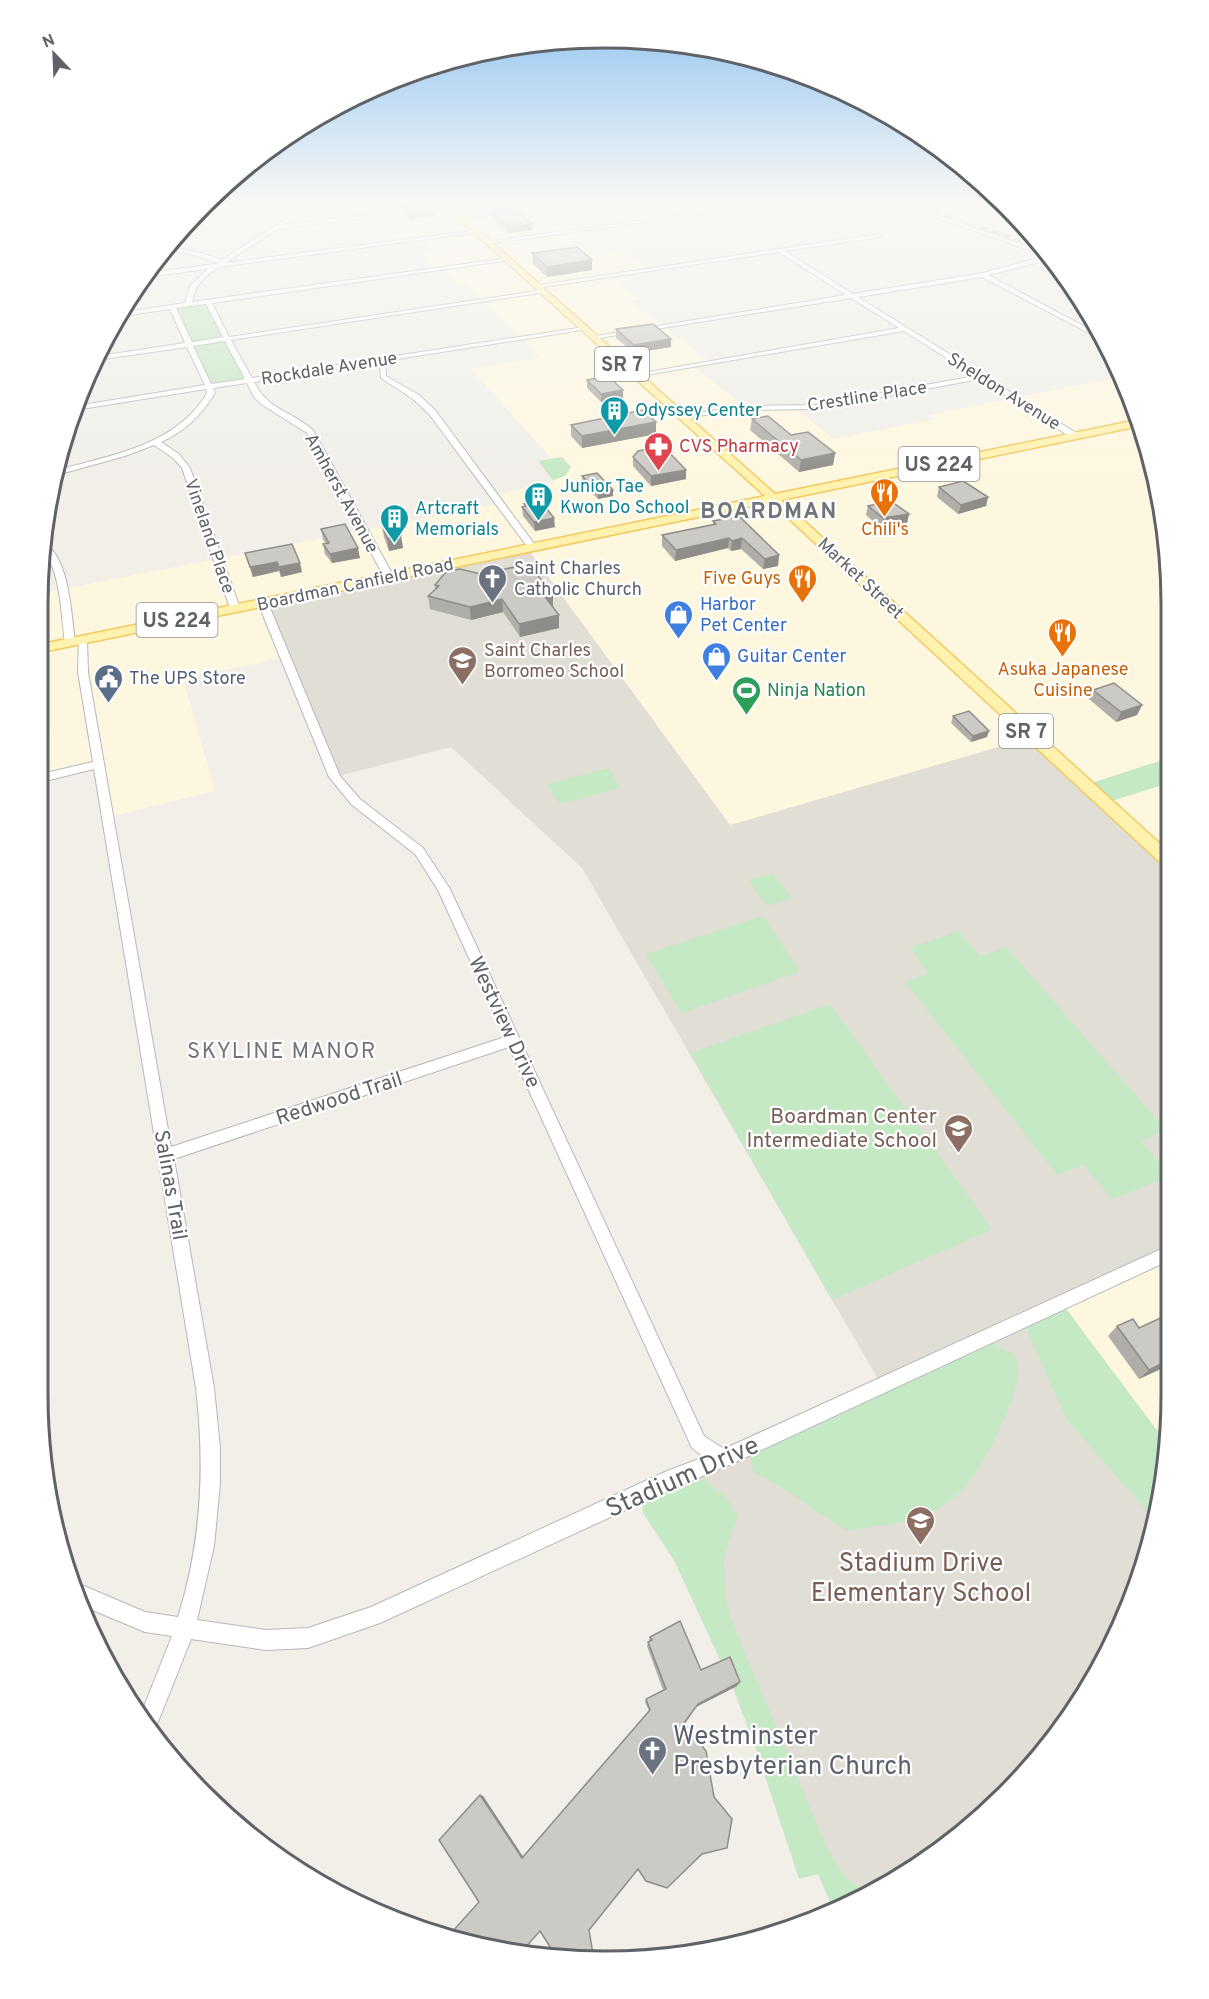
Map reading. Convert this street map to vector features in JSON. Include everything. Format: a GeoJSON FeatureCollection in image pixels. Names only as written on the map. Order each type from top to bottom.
{"type":"FeatureCollection","features":[{"type":"Feature","properties":{"kind":"main road","name":"Market Street"},"geometry":{"type":"LineString","coordinates":[[547,295],[804,526],[1161,854]]}},
{"type":"Feature","properties":{"kind":"main road","name":"US 224"},"geometry":{"type":"LineString","coordinates":[[773,498],[1130,425]]}},
{"type":"Feature","properties":{"kind":"main road"},"geometry":{"type":"LineString","coordinates":[[804,526],[804,507],[817,495],[856,480]]}},
{"type":"Feature","properties":{"kind":"main road","name":"Boardman Canfield Road"},"geometry":{"type":"LineString","coordinates":[[48,647],[773,498]]}},
{"type":"Feature","properties":{"kind":"street"},"geometry":{"type":"LineString","coordinates":[[188,304],[190,295]]}},
{"type":"Feature","properties":{"kind":"street"},"geometry":{"type":"LineString","coordinates":[[131,313],[256,295]]}},
{"type":"Feature","properties":{"kind":"street"},"geometry":{"type":"LineString","coordinates":[[106,357],[501,295]]}},
{"type":"Feature","properties":{"kind":"street"},"geometry":{"type":"LineString","coordinates":[[592,337],[856,295]]}},
{"type":"Feature","properties":{"kind":"street"},"geometry":{"type":"LineString","coordinates":[[1021,295],[1089,332]]}},
{"type":"Feature","properties":{"kind":"street","name":"Sheldon Avenue"},"geometry":{"type":"LineString","coordinates":[[852,296],[1076,436]]}},
{"type":"Feature","properties":{"kind":"street","name":"Amherst Avenue"},"geometry":{"type":"LineString","coordinates":[[208,302],[249,381],[263,402],[296,420],[309,432],[389,577]]}},
{"type":"Feature","properties":{"kind":"street"},"geometry":{"type":"LineString","coordinates":[[65,471],[155,442],[184,427],[199,414],[208,401],[211,393],[209,387],[172,307]]}},
{"type":"Feature","properties":{"kind":"street","name":"Rockdale Avenue"},"geometry":{"type":"LineString","coordinates":[[85,406],[582,328]]}},
{"type":"Feature","properties":{"kind":"street"},"geometry":{"type":"LineString","coordinates":[[634,375],[905,329]]}},
{"type":"Feature","properties":{"kind":"street"},"geometry":{"type":"LineString","coordinates":[[382,360],[383,377],[416,398],[432,412],[532,547]]}},
{"type":"Feature","properties":{"kind":"street","name":"Crestline Place"},"geometry":{"type":"LineString","coordinates":[[680,417],[746,408],[816,406],[981,376]]}},
{"type":"Feature","properties":{"kind":"street","name":"Vineland Place"},"geometry":{"type":"LineString","coordinates":[[155,442],[176,456],[186,468],[236,608]]}},
{"type":"Feature","properties":{"kind":"street","name":"Salinas Trail"},"geometry":{"type":"LineString","coordinates":[[51,554],[59,570],[84,672],[205,1388],[211,1440],[211,1486],[198,1582],[167,1676],[151,1716]]}},
{"type":"Feature","properties":{"kind":"street","name":"Westview Drive"},"geometry":{"type":"LineString","coordinates":[[263,603],[335,777],[356,802],[405,838],[430,866],[446,894],[698,1442],[723,1459]]}},
{"type":"Feature","properties":{"kind":"street"},"geometry":{"type":"LineString","coordinates":[[48,776],[99,764]]}},
{"type":"Feature","properties":{"kind":"street","name":"Redwood Trail"},"geometry":{"type":"LineString","coordinates":[[166,1155],[513,1040]]}},
{"type":"Feature","properties":{"kind":"street","name":"Stadium Drive"},"geometry":{"type":"LineString","coordinates":[[87,1597],[146,1622],[266,1640],[308,1638],[334,1631],[373,1616],[667,1482],[723,1459],[1161,1256]]}},
{"type":"Feature","properties":{"kind":"shaded area"},"geometry":{"type":"Polygon","coordinates":[[[477,295],[634,295],[639,299],[630,301],[710,362],[694,366],[746,408],[795,408],[834,439],[933,419],[929,415],[1113,378],[1142,460],[1156,532],[1160,568],[1161,860],[730,825],[527,548],[285,657],[183,679],[215,791],[108,817],[99,764],[48,776],[48,592],[499,504],[493,495],[555,482],[538,461],[551,458],[471,369],[539,357],[477,295]]]}},
{"type":"Feature","properties":{"kind":"shaded area"},"geometry":{"type":"Polygon","coordinates":[[[527,548],[730,825],[1033,737],[1161,854],[1161,1256],[1061,1302],[1160,1434],[1150,1503],[1142,1539],[1119,1607],[1104,1641],[1067,1704],[1046,1733],[998,1788],[971,1813],[914,1857],[851,1894],[847,1896],[667,1482],[882,1386],[582,868],[451,747],[335,777],[263,603],[527,548]]]}},
{"type":"Feature","properties":{"kind":"shaded area"},"geometry":{"type":"Polygon","coordinates":[[[1161,1256],[1160,1434],[1060,1301],[1161,1256]]]}},
{"type":"Feature","properties":{"kind":"green space"},"geometry":{"type":"Polygon","coordinates":[[[208,302],[249,381],[209,387],[172,307],[208,302]]]}},
{"type":"Feature","properties":{"kind":"green space"},"geometry":{"type":"Polygon","coordinates":[[[562,457],[571,467],[565,476],[553,480],[538,461],[562,457]]]}},
{"type":"Feature","properties":{"kind":"green space"},"geometry":{"type":"Polygon","coordinates":[[[1161,761],[1161,786],[1105,803],[1085,785],[1161,761]]]}},
{"type":"Feature","properties":{"kind":"green space"},"geometry":{"type":"Polygon","coordinates":[[[609,768],[620,788],[559,804],[547,784],[609,768]]]}},
{"type":"Feature","properties":{"kind":"green space"},"geometry":{"type":"Polygon","coordinates":[[[773,873],[792,898],[767,906],[748,880],[773,873]]]}},
{"type":"Feature","properties":{"kind":"green space"},"geometry":{"type":"Polygon","coordinates":[[[763,916],[800,972],[681,1013],[646,954],[763,916]]]}},
{"type":"Feature","properties":{"kind":"green space"},"geometry":{"type":"Polygon","coordinates":[[[958,931],[980,956],[1006,947],[1161,1124],[1161,1132],[1141,1141],[1161,1164],[1161,1180],[1112,1199],[1083,1165],[1057,1175],[905,982],[928,973],[910,948],[958,931]]]}},
{"type":"Feature","properties":{"kind":"green space"},"geometry":{"type":"Polygon","coordinates":[[[830,1004],[992,1229],[832,1300],[690,1053],[830,1004]]]}},
{"type":"Feature","properties":{"kind":"green space"},"geometry":{"type":"Polygon","coordinates":[[[1060,1301],[1160,1434],[1148,1512],[1067,1420],[1023,1322],[1060,1301]]]}},
{"type":"Feature","properties":{"kind":"green space"},"geometry":{"type":"Polygon","coordinates":[[[988,1337],[1002,1350],[1013,1353],[1018,1368],[1015,1391],[995,1438],[972,1478],[942,1506],[923,1516],[901,1522],[847,1530],[754,1472],[748,1447],[988,1337]]]}},
{"type":"Feature","properties":{"kind":"green space"},"geometry":{"type":"Polygon","coordinates":[[[697,1471],[728,1500],[734,1512],[738,1514],[724,1558],[725,1591],[730,1617],[827,1848],[842,1873],[860,1889],[851,1894],[830,1903],[818,1874],[799,1879],[755,1746],[733,1688],[675,1562],[643,1513],[641,1494],[697,1471]]]}},
{"type":"Feature","properties":{"kind":"building"},"geometry":{"type":"Polygon","coordinates":[[[653,324],[671,339],[634,345],[616,329],[653,324]]]}},
{"type":"Feature","properties":{"kind":"building"},"geometry":{"type":"Polygon","coordinates":[[[608,376],[623,390],[601,394],[587,380],[608,376]]]}},
{"type":"Feature","properties":{"kind":"building"},"geometry":{"type":"Polygon","coordinates":[[[643,410],[656,422],[582,436],[571,425],[643,410]]]}},
{"type":"Feature","properties":{"kind":"building"},"geometry":{"type":"Polygon","coordinates":[[[768,416],[791,435],[808,432],[835,453],[801,460],[752,419],[768,416]]]}},
{"type":"Feature","properties":{"kind":"building"},"geometry":{"type":"Polygon","coordinates":[[[663,446],[686,470],[651,476],[633,457],[638,451],[663,446]]]}},
{"type":"Feature","properties":{"kind":"building"},"geometry":{"type":"Polygon","coordinates":[[[597,473],[613,490],[598,493],[582,476],[597,473]]]}},
{"type":"Feature","properties":{"kind":"building"},"geometry":{"type":"Polygon","coordinates":[[[963,481],[988,497],[961,505],[939,487],[963,481]]]}},
{"type":"Feature","properties":{"kind":"building"},"geometry":{"type":"Polygon","coordinates":[[[540,500],[554,518],[534,522],[522,507],[526,506],[524,504],[540,500]]]}},
{"type":"Feature","properties":{"kind":"building"},"geometry":{"type":"Polygon","coordinates":[[[891,501],[909,514],[883,518],[868,506],[891,501]]]}},
{"type":"Feature","properties":{"kind":"building"},"geometry":{"type":"Polygon","coordinates":[[[739,516],[779,555],[765,559],[742,538],[732,541],[729,538],[676,550],[662,535],[716,524],[713,521],[739,516]]]}},
{"type":"Feature","properties":{"kind":"building"},"geometry":{"type":"Polygon","coordinates":[[[394,522],[401,535],[387,538],[382,525],[394,522]]]}},
{"type":"Feature","properties":{"kind":"building"},"geometry":{"type":"Polygon","coordinates":[[[345,524],[358,548],[330,554],[323,544],[329,543],[321,529],[345,524]]]}},
{"type":"Feature","properties":{"kind":"building"},"geometry":{"type":"Polygon","coordinates":[[[292,544],[300,563],[279,567],[277,562],[250,567],[245,553],[292,544]]]}},
{"type":"Feature","properties":{"kind":"building","name":"Saint Charles Catholic Church"},"geometry":{"type":"Polygon","coordinates":[[[529,564],[553,595],[545,597],[559,615],[519,624],[502,599],[470,607],[428,596],[439,586],[435,585],[446,572],[460,569],[481,574],[529,564]]]}},
{"type":"Feature","properties":{"kind":"building"},"geometry":{"type":"Polygon","coordinates":[[[1114,683],[1142,705],[1121,712],[1093,690],[1114,683]]]}},
{"type":"Feature","properties":{"kind":"building"},"geometry":{"type":"Polygon","coordinates":[[[969,711],[989,731],[973,736],[953,716],[969,711]]]}},
{"type":"Feature","properties":{"kind":"building"},"geometry":{"type":"Polygon","coordinates":[[[1161,1318],[1161,1364],[1149,1370],[1117,1326],[1133,1319],[1139,1328],[1161,1318]]]}},
{"type":"Feature","properties":{"kind":"building","name":"Westminster Presbyterian Church"},"geometry":{"type":"Polygon","coordinates":[[[680,1621],[701,1670],[730,1657],[740,1682],[698,1704],[684,1723],[706,1751],[714,1797],[732,1819],[727,1848],[702,1854],[667,1888],[646,1881],[638,1869],[589,1930],[592,1951],[551,1948],[540,1931],[527,1945],[454,1930],[479,1902],[439,1840],[480,1795],[522,1858],[650,1710],[646,1699],[666,1689],[648,1642],[652,1640],[650,1637],[680,1621]]]}},
{"type":"Feature","properties":{"kind":"place","name":"Odyssey Center"},"geometry":{"type":"Point","coordinates":[614,436]}},
{"type":"Feature","properties":{"kind":"place","name":"CVS Pharmacy"},"geometry":{"type":"Point","coordinates":[658,472]}},
{"type":"Feature","properties":{"kind":"place","name":"Chili's"},"geometry":{"type":"Point","coordinates":[885,518]}},
{"type":"Feature","properties":{"kind":"place","name":"Junior Tae Kwon Do School"},"geometry":{"type":"Point","coordinates":[539,522]}},
{"type":"Feature","properties":{"kind":"place","name":"Artcraft Memorials"},"geometry":{"type":"Point","coordinates":[394,544]}},
{"type":"Feature","properties":{"kind":"place","name":"Saint Charles Catholic Church"},"geometry":{"type":"Point","coordinates":[493,604]}},
{"type":"Feature","properties":{"kind":"place","name":"Five Guys"},"geometry":{"type":"Point","coordinates":[802,604]}},
{"type":"Feature","properties":{"kind":"place","name":"Harbor Pet Center"},"geometry":{"type":"Point","coordinates":[679,640]}},
{"type":"Feature","properties":{"kind":"place","name":"Asuka Japanese Cuisine"},"geometry":{"type":"Point","coordinates":[1063,658]}},
{"type":"Feature","properties":{"kind":"place","name":"Guitar Center"},"geometry":{"type":"Point","coordinates":[716,682]}},
{"type":"Feature","properties":{"kind":"place","name":"Saint Charles Borromeo School"},"geometry":{"type":"Point","coordinates":[463,686]}},
{"type":"Feature","properties":{"kind":"place","name":"The UPS Store"},"geometry":{"type":"Point","coordinates":[108,704]}},
{"type":"Feature","properties":{"kind":"place","name":"Ninja Nation"},"geometry":{"type":"Point","coordinates":[746,716]}},
{"type":"Feature","properties":{"kind":"place","name":"Boardman Center Intermediate School"},"geometry":{"type":"Point","coordinates":[958,1154]}},
{"type":"Feature","properties":{"kind":"place","name":"Stadium Drive Elementary School"},"geometry":{"type":"Point","coordinates":[921,1546]}},
{"type":"Feature","properties":{"kind":"place","name":"Westminster Presbyterian Church"},"geometry":{"type":"Point","coordinates":[652,1776]}},
{"type":"Feature","properties":{"kind":"district","name":"BOARDMAN"},"geometry":{"type":"Point","coordinates":[769,510]}},
{"type":"Feature","properties":{"kind":"district","name":"SKYLINE MANOR"},"geometry":{"type":"Point","coordinates":[282,1050]}}]}
